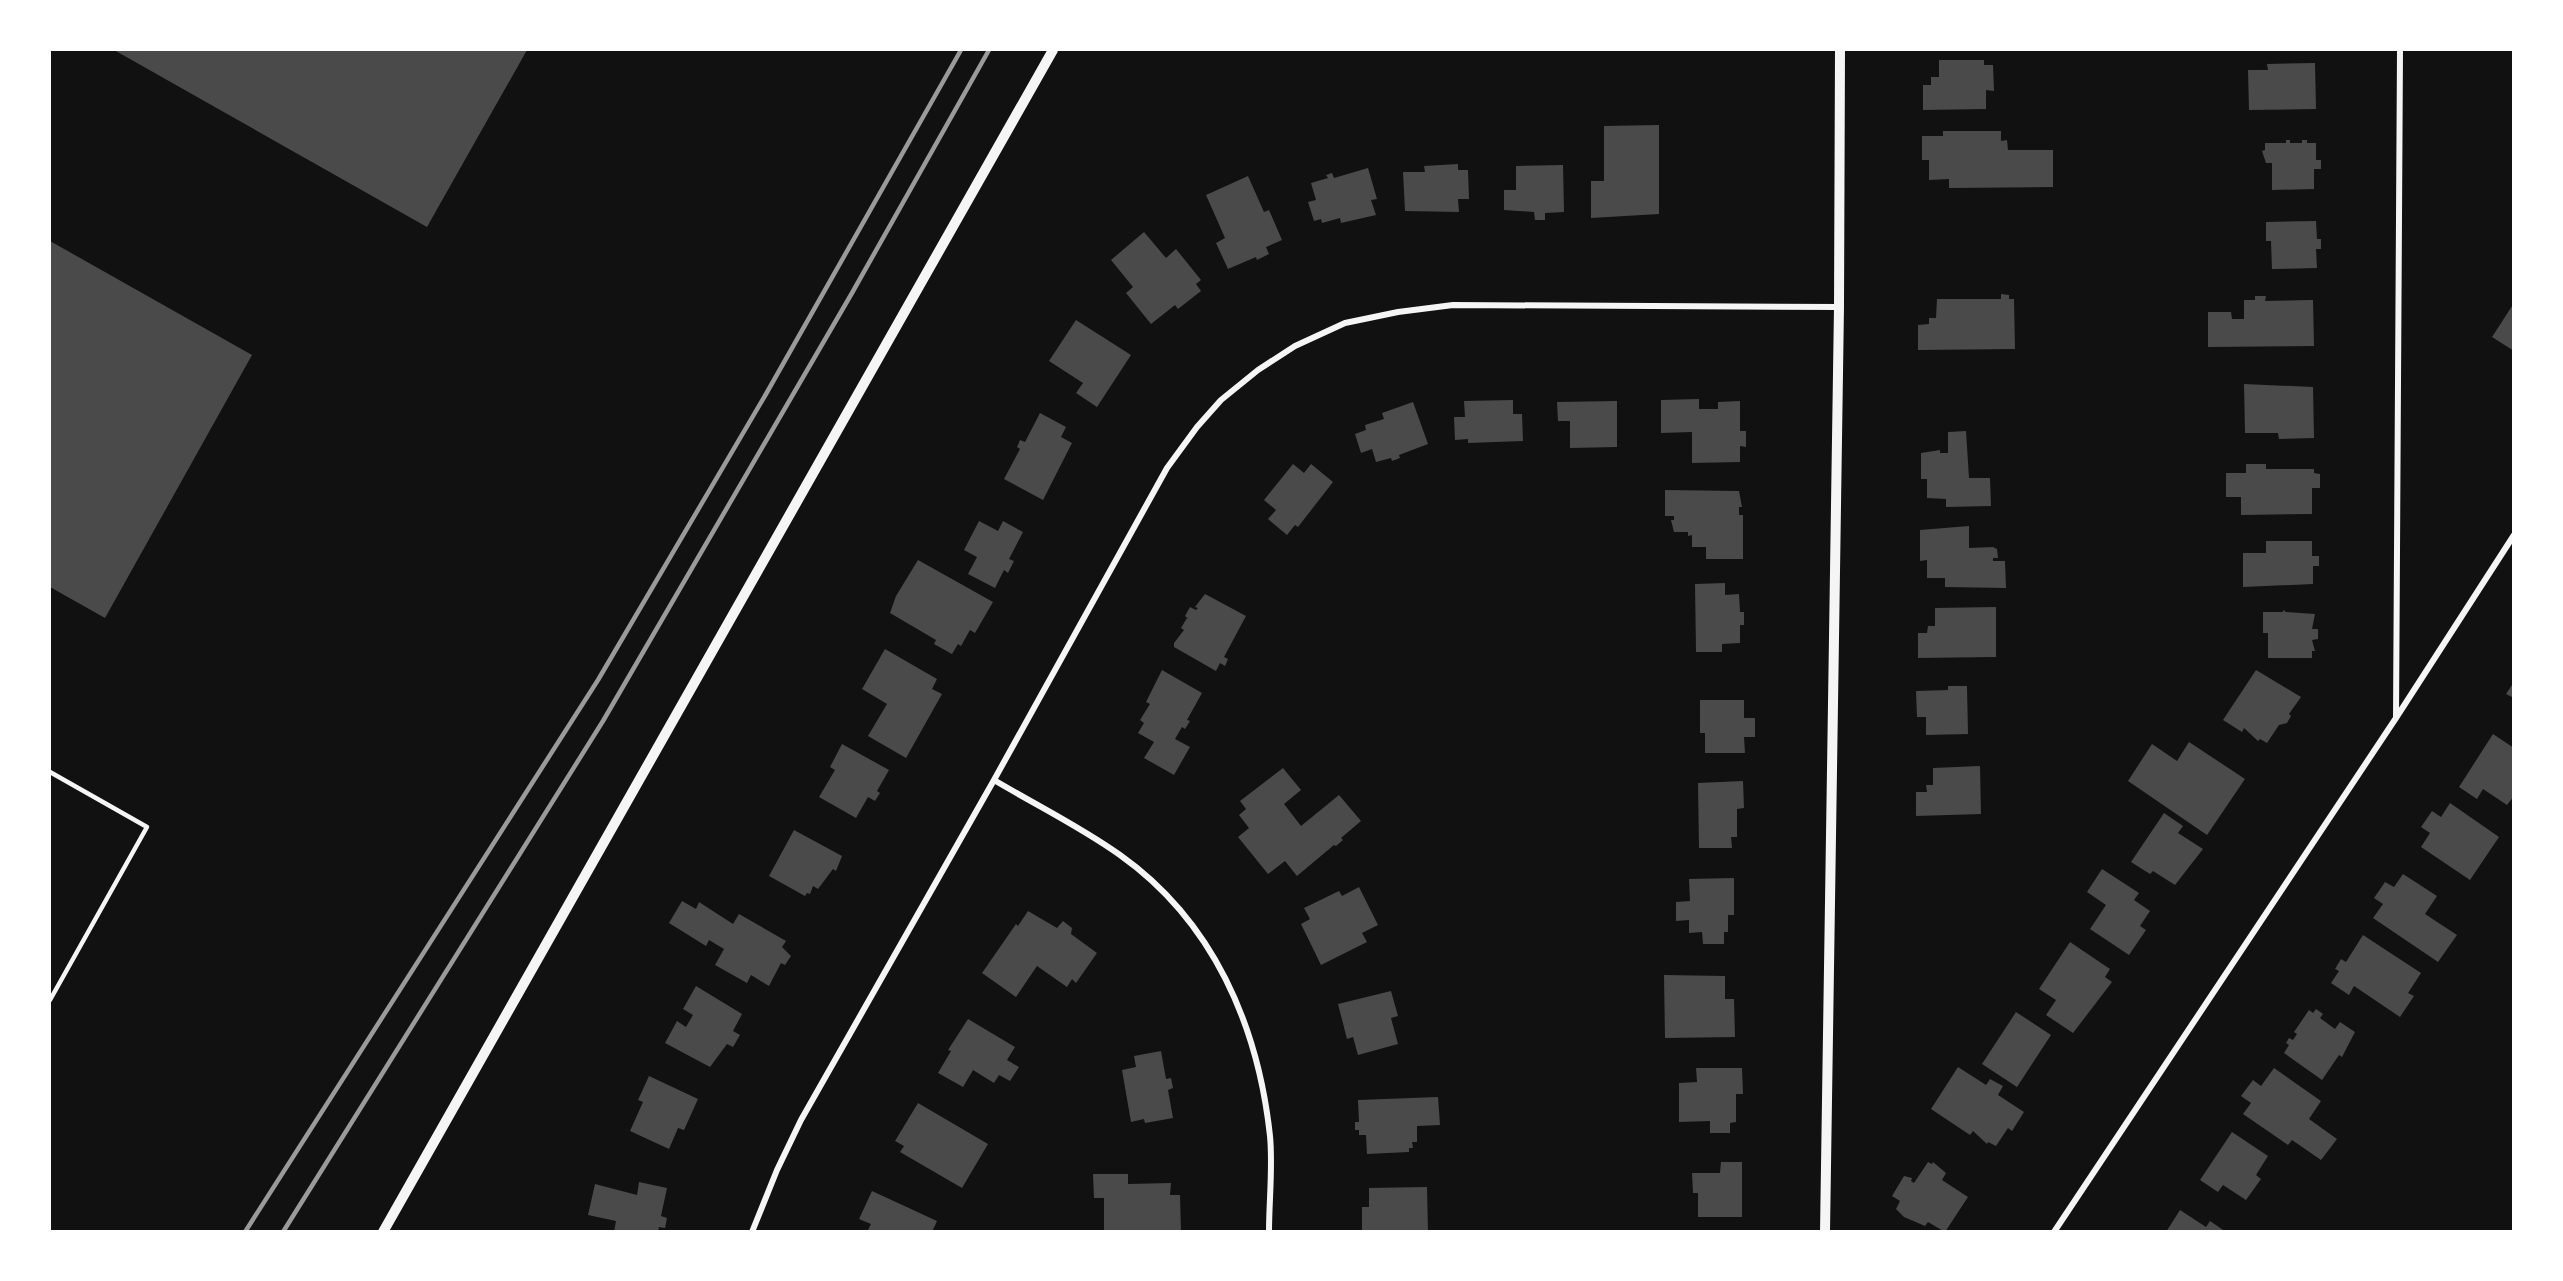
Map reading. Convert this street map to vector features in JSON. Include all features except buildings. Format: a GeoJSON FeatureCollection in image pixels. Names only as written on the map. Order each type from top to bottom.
{"type":"FeatureCollection","features":[{"type":"Feature","properties":{"kind":"street"},"geometry":{"type":"LineString","coordinates":[[383,1232],[1053,50]]}},
{"type":"Feature","properties":{"kind":"street"},"geometry":{"type":"LineString","coordinates":[[1825,1232],[1839,307],[1840,50]]}},
{"type":"Feature","properties":{"kind":"street"},"geometry":{"type":"LineString","coordinates":[[2396,718],[2400,50]]}},
{"type":"Feature","properties":{"kind":"street"},"geometry":{"type":"LineString","coordinates":[[752,1232],[801,1120],[994,780],[1167,468],[1221,400],[1258,370],[1295,346],[1346,323],[1398,312],[1454,306],[1839,307]]}},
{"type":"Feature","properties":{"kind":"street"},"geometry":{"type":"LineString","coordinates":[[2054,1232],[2396,718],[2514,535]]}},
{"type":"Feature","properties":{"kind":"street"},"geometry":{"type":"LineString","coordinates":[[994,780],[1120,855],[1163,891],[1204,938],[1237,1000],[1250,1033],[1262,1083],[1270,1138],[1269,1232]]}},
{"type":"Feature","properties":{"kind":"lane"},"geometry":{"type":"LineString","coordinates":[[50,772],[147,827],[50,1000]]}},
{"type":"Feature","properties":{"kind":"railway"},"geometry":{"type":"LineString","coordinates":[[245,1232],[598,680],[766,394],[961,50]]}},
{"type":"Feature","properties":{"kind":"railway"},"geometry":{"type":"LineString","coordinates":[[283,1232],[603,721],[852,293],[989,50]]}}]}
